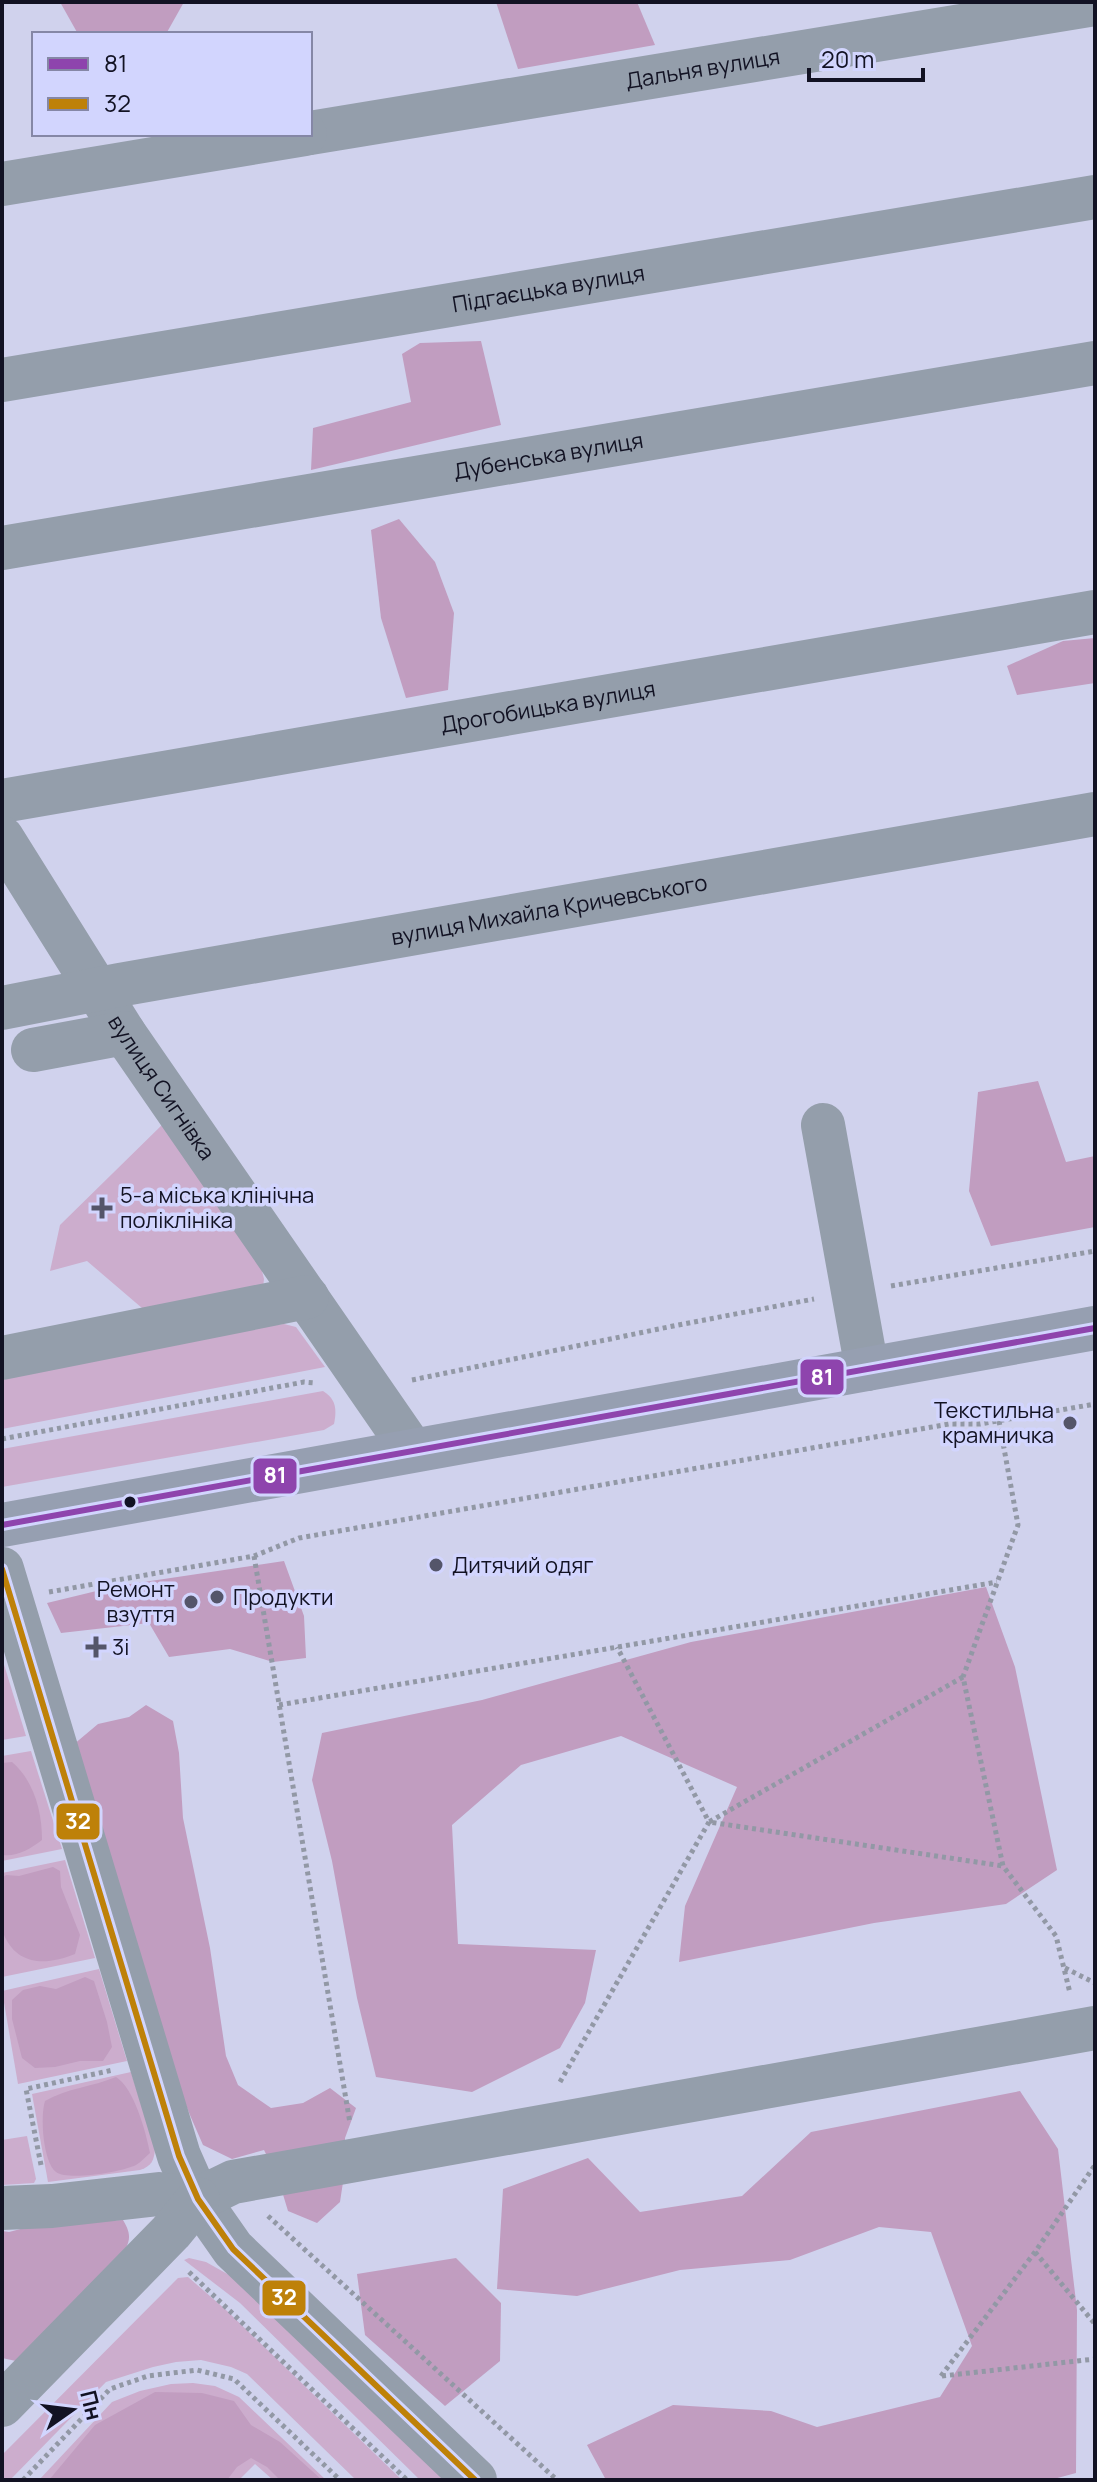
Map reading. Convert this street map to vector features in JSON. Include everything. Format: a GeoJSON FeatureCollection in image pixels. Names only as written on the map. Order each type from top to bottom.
{"type":"FeatureCollection","features":[{"type":"Feature","properties":{"kind":"main road"},"geometry":{"type":"LineString","coordinates":[[2,1525],[1095,1328]]}},
{"type":"Feature","properties":{"kind":"street","name":"Дальня вулиця"},"geometry":{"type":"LineString","coordinates":[[312,133],[1095,4]]}},
{"type":"Feature","properties":{"kind":"street","name":"Дальня вулиця"},"geometry":{"type":"LineString","coordinates":[[2,184],[296,136]]}},
{"type":"Feature","properties":{"kind":"street","name":"Підгаєцька вулиця"},"geometry":{"type":"LineString","coordinates":[[2,380],[1095,197]]}},
{"type":"Feature","properties":{"kind":"street","name":"Дубенська вулиця"},"geometry":{"type":"LineString","coordinates":[[2,548],[1095,363]]}},
{"type":"Feature","properties":{"kind":"street","name":"Дрогобицька вулиця"},"geometry":{"type":"LineString","coordinates":[[2,801],[1095,612]]}},
{"type":"Feature","properties":{"kind":"street","name":"вулиця Михайла Кричевського"},"geometry":{"type":"LineString","coordinates":[[2,1008],[1095,814]]}},
{"type":"Feature","properties":{"kind":"street","name":"вулиця Сигнівка"},"geometry":{"type":"LineString","coordinates":[[2,838],[124,1033],[412,1450]]}},
{"type":"Feature","properties":{"kind":"street"},"geometry":{"type":"LineString","coordinates":[[33,1050],[124,1033]]}},
{"type":"Feature","properties":{"kind":"street"},"geometry":{"type":"LineString","coordinates":[[823,1125],[867,1369]]}},
{"type":"Feature","properties":{"kind":"street"},"geometry":{"type":"LineString","coordinates":[[2,1358],[307,1297]]}},
{"type":"Feature","properties":{"kind":"street"},"geometry":{"type":"LineString","coordinates":[[2,1569],[179,2156],[198,2199],[233,2249],[475,2480]]}},
{"type":"Feature","properties":{"kind":"street"},"geometry":{"type":"LineString","coordinates":[[2,2405],[171,2232],[198,2199],[233,2182],[1087,2029]]}},
{"type":"Feature","properties":{"kind":"street"},"geometry":{"type":"LineString","coordinates":[[2,2208],[52,2206],[159,2194],[198,2199]]}},
{"type":"Feature","properties":{"kind":"path"},"geometry":{"type":"LineString","coordinates":[[408,1381],[678,1325],[1095,1251]]}},
{"type":"Feature","properties":{"kind":"path"},"geometry":{"type":"LineString","coordinates":[[2,1439],[304,1382],[320,1383]]}},
{"type":"Feature","properties":{"kind":"path"},"geometry":{"type":"LineString","coordinates":[[40,1594],[254,1556],[314,1535],[933,1426],[999,1421],[1095,1404]]}},
{"type":"Feature","properties":{"kind":"path"},"geometry":{"type":"LineString","coordinates":[[999,1421],[1018,1525],[963,1677],[1003,1866],[1056,1936],[1087,2029]]}},
{"type":"Feature","properties":{"kind":"path"},"geometry":{"type":"LineString","coordinates":[[254,1556],[357,2160]]}},
{"type":"Feature","properties":{"kind":"path"},"geometry":{"type":"LineString","coordinates":[[279,1705],[997,1582]]}},
{"type":"Feature","properties":{"kind":"path"},"geometry":{"type":"LineString","coordinates":[[617,1647],[709,1822]]}},
{"type":"Feature","properties":{"kind":"path"},"geometry":{"type":"LineString","coordinates":[[534,2128],[709,1822],[963,1677]]}},
{"type":"Feature","properties":{"kind":"path"},"geometry":{"type":"LineString","coordinates":[[709,1822],[1003,1866]]}},
{"type":"Feature","properties":{"kind":"path"},"geometry":{"type":"LineString","coordinates":[[1064,1967],[1095,1983]]}},
{"type":"Feature","properties":{"kind":"path"},"geometry":{"type":"LineString","coordinates":[[43,2173],[26,2089],[118,2069]]}},
{"type":"Feature","properties":{"kind":"path"},"geometry":{"type":"LineString","coordinates":[[1095,2165],[1035,2252],[941,2376],[1095,2359]]}},
{"type":"Feature","properties":{"kind":"path"},"geometry":{"type":"LineString","coordinates":[[265,2213],[557,2480]]}},
{"type":"Feature","properties":{"kind":"path"},"geometry":{"type":"LineString","coordinates":[[1035,2252],[1095,2324]]}},
{"type":"Feature","properties":{"kind":"path"},"geometry":{"type":"LineString","coordinates":[[23,2480],[110,2389],[148,2376],[197,2370],[234,2379],[340,2480]]}},
{"type":"Feature","properties":{"kind":"shaded area"},"geometry":{"type":"Polygon","coordinates":[[[60,2],[184,2],[167,32],[77,32],[60,2]]]}},
{"type":"Feature","properties":{"kind":"shaded area"},"geometry":{"type":"Polygon","coordinates":[[[496,2],[637,2],[655,45],[518,69],[496,2]]]}},
{"type":"Feature","properties":{"kind":"shaded area"},"geometry":{"type":"Polygon","coordinates":[[[481,341],[501,425],[311,470],[313,428],[411,402],[402,354],[420,343],[481,341]]]}},
{"type":"Feature","properties":{"kind":"shaded area"},"geometry":{"type":"Polygon","coordinates":[[[399,519],[435,562],[454,613],[448,690],[406,698],[381,618],[371,530],[399,519]]]}},
{"type":"Feature","properties":{"kind":"shaded area"},"geometry":{"type":"Polygon","coordinates":[[[1095,638],[1095,683],[1017,695],[1007,666],[1063,641],[1095,638]]]}},
{"type":"Feature","properties":{"kind":"shaded area"},"geometry":{"type":"Polygon","coordinates":[[[1038,1081],[1066,1162],[1095,1156],[1095,1227],[991,1246],[969,1191],[978,1092],[1038,1081]]]}},
{"type":"Feature","properties":{"kind":"shaded area"},"geometry":{"type":"Polygon","coordinates":[[[166,1121],[260,1263],[264,1279],[263,1288],[149,1314],[87,1261],[50,1271],[60,1225],[166,1121]]]}},
{"type":"Feature","properties":{"kind":"shaded area"},"geometry":{"type":"Polygon","coordinates":[[[284,1324],[296,1327],[325,1367],[2,1429],[2,1373],[284,1324]]]}},
{"type":"Feature","properties":{"kind":"shaded area"},"geometry":{"type":"Polygon","coordinates":[[[323,1391],[331,1397],[335,1409],[334,1424],[324,1430],[2,1487],[2,1449],[323,1391]]]}},
{"type":"Feature","properties":{"kind":"shaded area"},"geometry":{"type":"Polygon","coordinates":[[[284,1561],[304,1616],[306,1658],[273,1662],[230,1649],[169,1657],[149,1623],[61,1633],[47,1603],[117,1586],[284,1561]]]}},
{"type":"Feature","properties":{"kind":"shaded area"},"geometry":{"type":"Polygon","coordinates":[[[986,1587],[1015,1667],[1057,1870],[1006,1904],[874,1923],[679,1962],[685,1906],[737,1787],[621,1736],[521,1765],[452,1825],[458,1944],[596,1950],[585,2003],[560,2048],[472,2092],[376,2077],[357,1998],[332,1861],[312,1780],[322,1733],[482,1700],[691,1642],[986,1587]]]}},
{"type":"Feature","properties":{"kind":"shaded area"},"geometry":{"type":"Polygon","coordinates":[[[2,1658],[26,1736],[2,1740],[2,1658]]]}},
{"type":"Feature","properties":{"kind":"shaded area"},"geometry":{"type":"Polygon","coordinates":[[[146,1705],[173,1721],[179,1753],[183,1818],[210,1948],[226,2056],[238,2085],[271,2108],[303,2103],[330,2088],[356,2108],[345,2138],[345,2169],[340,2202],[317,2223],[288,2211],[278,2178],[264,2150],[232,2159],[203,2145],[146,1998],[73,1745],[98,1724],[129,1717],[146,1705]]]}},
{"type":"Feature","properties":{"kind":"shaded area"},"geometry":{"type":"Polygon","coordinates":[[[31,1751],[62,1849],[2,1861],[2,1756],[31,1751]]]}},
{"type":"Feature","properties":{"kind":"shaded area"},"geometry":{"type":"Polygon","coordinates":[[[12,1762],[26,1778],[35,1797],[42,1840],[23,1852],[2,1855],[2,1763],[12,1762]]]}},
{"type":"Feature","properties":{"kind":"shaded area"},"geometry":{"type":"Polygon","coordinates":[[[65,1860],[95,1958],[2,1977],[2,1873],[65,1860]]]}},
{"type":"Feature","properties":{"kind":"shaded area"},"geometry":{"type":"Polygon","coordinates":[[[53,1867],[60,1871],[61,1887],[80,1935],[75,1954],[35,1961],[17,1953],[4,1935],[2,1878],[53,1867]]]}},
{"type":"Feature","properties":{"kind":"shaded area"},"geometry":{"type":"Polygon","coordinates":[[[99,1969],[127,2061],[18,2084],[2,1991],[99,1969]]]}},
{"type":"Feature","properties":{"kind":"shaded area"},"geometry":{"type":"Polygon","coordinates":[[[85,1977],[94,1981],[112,2047],[103,2061],[35,2068],[22,2058],[12,2019],[12,2000],[23,1990],[40,1986],[56,1989],[85,1977]]]}},
{"type":"Feature","properties":{"kind":"shaded area"},"geometry":{"type":"Polygon","coordinates":[[[131,2072],[155,2149],[152,2162],[140,2170],[48,2182],[32,2094],[131,2072]]]}},
{"type":"Feature","properties":{"kind":"shaded area"},"geometry":{"type":"Polygon","coordinates":[[[116,2077],[134,2100],[150,2153],[136,2165],[108,2173],[72,2176],[56,2172],[48,2159],[44,2138],[45,2101],[116,2077]]]}},
{"type":"Feature","properties":{"kind":"shaded area"},"geometry":{"type":"Polygon","coordinates":[[[1020,2091],[1058,2149],[1077,2310],[1076,2473],[1050,2480],[606,2480],[587,2445],[673,2405],[771,2411],[817,2427],[940,2397],[972,2346],[931,2232],[879,2227],[790,2260],[680,2270],[577,2296],[497,2289],[503,2189],[588,2158],[640,2212],[742,2196],[811,2132],[1020,2091]]]}},
{"type":"Feature","properties":{"kind":"shaded area"},"geometry":{"type":"Polygon","coordinates":[[[27,2136],[36,2179],[34,2183],[2,2185],[2,2140],[27,2136]]]}},
{"type":"Feature","properties":{"kind":"shaded area"},"geometry":{"type":"Polygon","coordinates":[[[123,2220],[129,2234],[128,2243],[111,2269],[16,2361],[2,2358],[2,2231],[40,2224],[123,2220]]]}},
{"type":"Feature","properties":{"kind":"shaded area"},"geometry":{"type":"Polygon","coordinates":[[[189,2258],[206,2262],[238,2280],[450,2480],[420,2480],[240,2303],[184,2260],[189,2258]]]}},
{"type":"Feature","properties":{"kind":"shaded area"},"geometry":{"type":"Polygon","coordinates":[[[456,2258],[501,2303],[500,2361],[445,2406],[365,2335],[357,2274],[456,2258]]]}},
{"type":"Feature","properties":{"kind":"shaded area"},"geometry":{"type":"Polygon","coordinates":[[[188,2277],[402,2480],[356,2480],[247,2374],[201,2360],[153,2367],[106,2382],[10,2480],[2,2480],[2,2455],[178,2278],[188,2277]]]}},
{"type":"Feature","properties":{"kind":"shaded area"},"geometry":{"type":"Polygon","coordinates":[[[193,2383],[215,2386],[239,2397],[326,2480],[273,2480],[255,2464],[239,2480],[39,2480],[112,2402],[140,2391],[193,2383]]]}},
{"type":"Feature","properties":{"kind":"shaded area"},"geometry":{"type":"Polygon","coordinates":[[[155,2392],[202,2393],[234,2401],[251,2425],[280,2442],[322,2480],[280,2480],[267,2467],[251,2458],[237,2467],[227,2480],[49,2480],[95,2425],[155,2392]]]}},
{"type":"Feature","properties":{"kind":"transit line","name":"81"},"geometry":{"type":"LineString","coordinates":[[2,1525],[1095,1328]]}},
{"type":"Feature","properties":{"kind":"transit line","name":"32"},"geometry":{"type":"LineString","coordinates":[[2,1569],[179,2156],[198,2199],[233,2249],[475,2480]]}},
{"type":"Feature","properties":{"kind":"place","name":"5-а міська клінічна поліклініка"},"geometry":{"type":"Point","coordinates":[102,1208]}},
{"type":"Feature","properties":{"kind":"place","name":"Текстильна крамничка"},"geometry":{"type":"Point","coordinates":[1070,1423]}},
{"type":"Feature","properties":{"kind":"place","name":"Дитячий одяг"},"geometry":{"type":"Point","coordinates":[436,1565]}},
{"type":"Feature","properties":{"kind":"place","name":"Продукти"},"geometry":{"type":"Point","coordinates":[217,1597]}},
{"type":"Feature","properties":{"kind":"place","name":"Ремонт взуття"},"geometry":{"type":"Point","coordinates":[191,1602]}},
{"type":"Feature","properties":{"kind":"place","name":"3і"},"geometry":{"type":"Point","coordinates":[96,1647]}}]}
